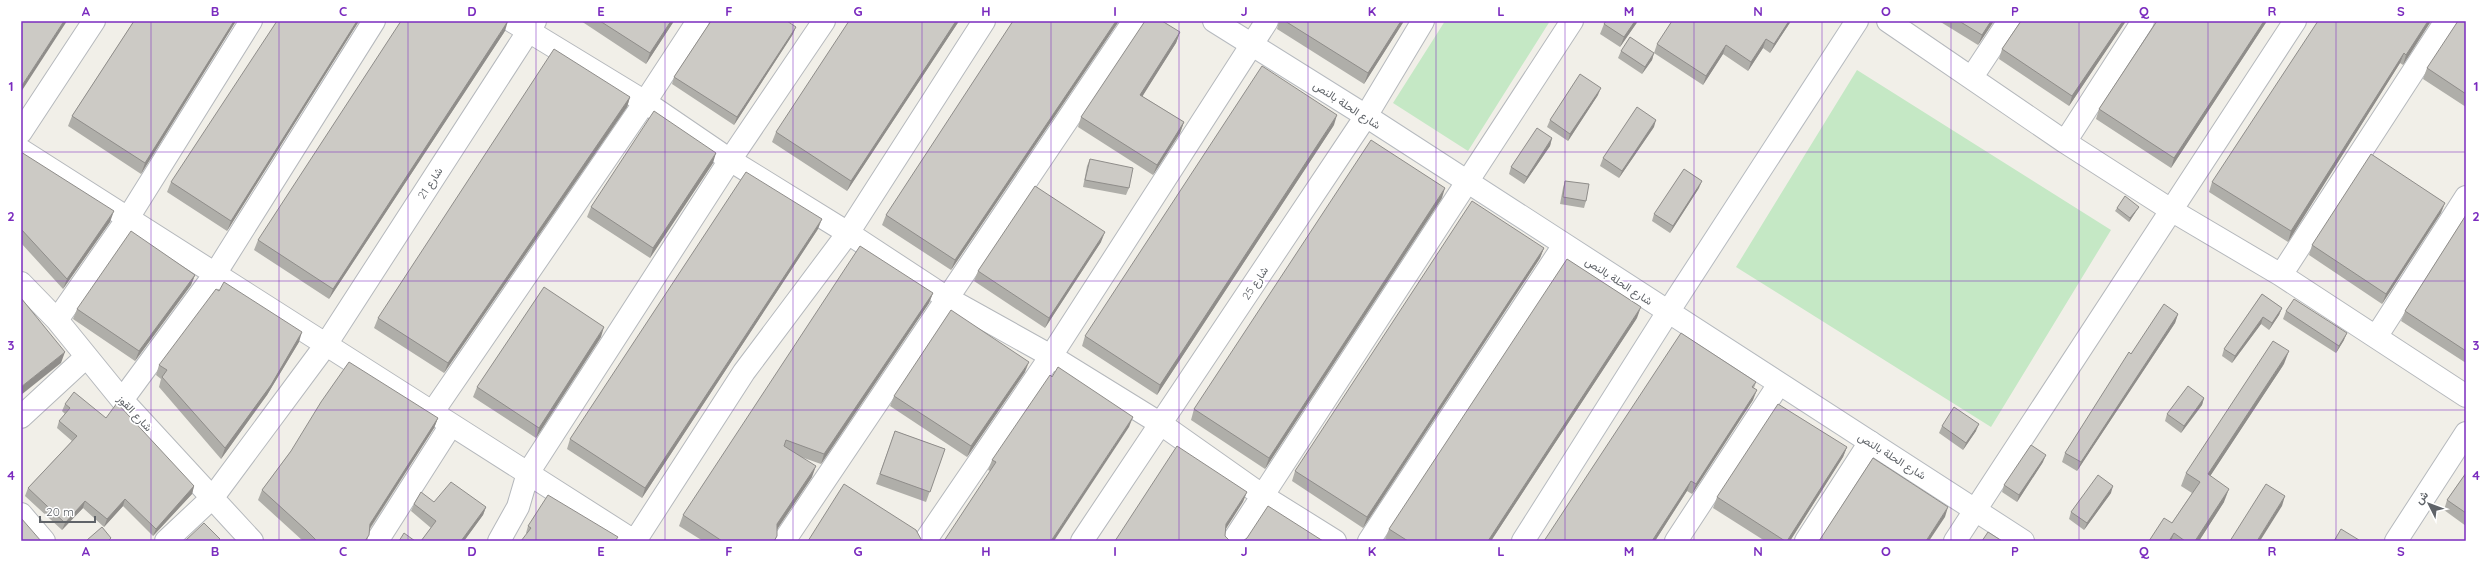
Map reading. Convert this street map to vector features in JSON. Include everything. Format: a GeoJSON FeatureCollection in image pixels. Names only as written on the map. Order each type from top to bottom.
{"type":"FeatureCollection","features":[{"type":"Feature","properties":{"kind":"street"},"geometry":{"type":"LineString","coordinates":[[21,132],[94,21]]}},
{"type":"Feature","properties":{"kind":"street"},"geometry":{"type":"LineString","coordinates":[[57,320],[128,218],[251,21]]}},
{"type":"Feature","properties":{"kind":"street"},"geometry":{"type":"LineString","coordinates":[[122,400],[215,274],[374,21]]}},
{"type":"Feature","properties":{"kind":"street"},"geometry":{"type":"LineString","coordinates":[[432,413],[645,102],[698,21]]}},
{"type":"Feature","properties":{"kind":"street"},"geometry":{"type":"LineString","coordinates":[[499,541],[518,507],[528,473],[730,160],[824,21]]}},
{"type":"Feature","properties":{"kind":"street"},"geometry":{"type":"LineString","coordinates":[[21,150],[325,346],[634,541],[744,372],[848,233],[984,21]]}},
{"type":"Feature","properties":{"kind":"street"},"geometry":{"type":"LineString","coordinates":[[784,541],[946,298],[1134,21]]}},
{"type":"Feature","properties":{"kind":"street","name":"شارع الحلة بالنص"},"geometry":{"type":"LineString","coordinates":[[1214,21],[1366,116],[1466,183],[2024,541]]}},
{"type":"Feature","properties":{"kind":"street"},"geometry":{"type":"LineString","coordinates":[[925,541],[1051,356],[1266,21]]}},
{"type":"Feature","properties":{"kind":"street","name":"شارع 25"},"geometry":{"type":"LineString","coordinates":[[1082,541],[1366,116],[1423,21]]}},
{"type":"Feature","properties":{"kind":"street"},"geometry":{"type":"LineString","coordinates":[[1232,541],[1263,496],[1572,21]]}},
{"type":"Feature","properties":{"kind":"street"},"geometry":{"type":"LineString","coordinates":[[1523,541],[1668,312],[1857,21]]}},
{"type":"Feature","properties":{"kind":"street"},"geometry":{"type":"LineString","coordinates":[[1888,21],[2065,142],[2171,210],[2281,275],[2466,396]]}},
{"type":"Feature","properties":{"kind":"street"},"geometry":{"type":"LineString","coordinates":[[1972,77],[2009,21]]}},
{"type":"Feature","properties":{"kind":"street"},"geometry":{"type":"LineString","coordinates":[[2065,142],[2143,21]]}},
{"type":"Feature","properties":{"kind":"street"},"geometry":{"type":"LineString","coordinates":[[1955,541],[2295,21]]}},
{"type":"Feature","properties":{"kind":"street"},"geometry":{"type":"LineString","coordinates":[[2281,275],[2446,21]]}},
{"type":"Feature","properties":{"kind":"street"},"geometry":{"type":"LineString","coordinates":[[525,24],[645,102],[730,160],[848,233],[946,298],[1051,356],[1161,424],[1263,496],[1335,541]]}},
{"type":"Feature","properties":{"kind":"street","name":"شارع 21"},"geometry":{"type":"LineString","coordinates":[[166,541],[213,497],[325,346],[525,24]]}},
{"type":"Feature","properties":{"kind":"street"},"geometry":{"type":"LineString","coordinates":[[2376,337],[2466,197]]}},
{"type":"Feature","properties":{"kind":"street"},"geometry":{"type":"LineString","coordinates":[[1369,541],[1564,245]]}},
{"type":"Feature","properties":{"kind":"street","name":"شارع القوز"},"geometry":{"type":"LineString","coordinates":[[21,283],[57,320],[122,400],[252,541]]}},
{"type":"Feature","properties":{"kind":"street"},"geometry":{"type":"LineString","coordinates":[[21,417],[86,356]]}},
{"type":"Feature","properties":{"kind":"street"},"geometry":{"type":"LineString","coordinates":[[1676,541],[1779,384]]}},
{"type":"Feature","properties":{"kind":"street"},"geometry":{"type":"LineString","coordinates":[[377,541],[451,425]]}},
{"type":"Feature","properties":{"kind":"street"},"geometry":{"type":"LineString","coordinates":[[2396,541],[2466,433]]}},
{"type":"Feature","properties":{"kind":"street"},"geometry":{"type":"LineString","coordinates":[[1806,541],[1870,442]]}},
{"type":"Feature","properties":{"kind":"street"},"geometry":{"type":"LineString","coordinates":[[21,514],[44,541]]}},
{"type":"Feature","properties":{"kind":"green space"},"geometry":{"type":"Polygon","coordinates":[[[1445,21],[1550,21],[1468,151],[1393,103],[1445,21]]]}},
{"type":"Feature","properties":{"kind":"green space"},"geometry":{"type":"Polygon","coordinates":[[[1857,70],[2111,230],[1991,427],[1736,267],[1857,70]]]}},
{"type":"Feature","properties":{"kind":"building"},"geometry":{"type":"Polygon","coordinates":[[[21,21],[64,21],[21,87],[21,21]]]}},
{"type":"Feature","properties":{"kind":"building"},"geometry":{"type":"Polygon","coordinates":[[[134,21],[234,21],[145,163],[72,116],[134,21]]]}},
{"type":"Feature","properties":{"kind":"building"},"geometry":{"type":"Polygon","coordinates":[[[277,21],[357,21],[231,221],[171,182],[277,21]]]}},
{"type":"Feature","properties":{"kind":"building"},"geometry":{"type":"Polygon","coordinates":[[[401,21],[508,21],[333,289],[258,240],[401,21]]]}},
{"type":"Feature","properties":{"kind":"building"},"geometry":{"type":"Polygon","coordinates":[[[600,21],[671,21],[650,53],[600,21]]]}},
{"type":"Feature","properties":{"kind":"building"},"geometry":{"type":"Polygon","coordinates":[[[711,21],[787,21],[796,27],[737,117],[674,77],[711,21]]]}},
{"type":"Feature","properties":{"kind":"building"},"geometry":{"type":"Polygon","coordinates":[[[849,21],[956,21],[851,181],[776,132],[849,21]]]}},
{"type":"Feature","properties":{"kind":"building"},"geometry":{"type":"Polygon","coordinates":[[[1013,21],[1116,21],[955,260],[886,215],[1013,21]]]}},
{"type":"Feature","properties":{"kind":"building"},"geometry":{"type":"Polygon","coordinates":[[[1145,21],[1162,21],[1180,32],[1140,95],[1184,122],[1157,165],[1081,117],[1145,21]]]}},
{"type":"Feature","properties":{"kind":"building"},"geometry":{"type":"Polygon","coordinates":[[[1285,21],[1401,21],[1368,73],[1285,21]]]}},
{"type":"Feature","properties":{"kind":"building"},"geometry":{"type":"Polygon","coordinates":[[[1606,21],[1635,21],[1624,37],[1604,24],[1606,21]]]}},
{"type":"Feature","properties":{"kind":"building"},"geometry":{"type":"Polygon","coordinates":[[[1672,21],[1789,21],[1774,44],[1766,39],[1751,62],[1726,45],[1706,76],[1657,44],[1672,21]]]}},
{"type":"Feature","properties":{"kind":"building"},"geometry":{"type":"Polygon","coordinates":[[[1959,21],[1991,21],[1982,35],[1959,21]]]}},
{"type":"Feature","properties":{"kind":"building"},"geometry":{"type":"Polygon","coordinates":[[[2021,21],[2123,21],[2072,96],[2002,49],[2021,21]]]}},
{"type":"Feature","properties":{"kind":"building"},"geometry":{"type":"Polygon","coordinates":[[[2157,21],[2264,21],[2174,158],[2099,109],[2157,21]]]}},
{"type":"Feature","properties":{"kind":"building"},"geometry":{"type":"Polygon","coordinates":[[[2318,21],[2428,21],[2406,55],[2404,53],[2291,231],[2212,182],[2318,21]]]}},
{"type":"Feature","properties":{"kind":"building"},"geometry":{"type":"Polygon","coordinates":[[[2458,21],[2466,21],[2466,94],[2427,68],[2458,21]]]}},
{"type":"Feature","properties":{"kind":"building"},"geometry":{"type":"Polygon","coordinates":[[[1630,37],[1654,53],[1645,67],[1621,51],[1630,37]]]}},
{"type":"Feature","properties":{"kind":"building"},"geometry":{"type":"Polygon","coordinates":[[[554,49],[630,97],[448,363],[378,318],[554,49]]]}},
{"type":"Feature","properties":{"kind":"building"},"geometry":{"type":"Polygon","coordinates":[[[1262,66],[1337,115],[1160,385],[1085,336],[1262,66]]]}},
{"type":"Feature","properties":{"kind":"building"},"geometry":{"type":"Polygon","coordinates":[[[1580,74],[1601,88],[1570,134],[1550,120],[1580,74]]]}},
{"type":"Feature","properties":{"kind":"building"},"geometry":{"type":"Polygon","coordinates":[[[1637,107],[1656,120],[1622,171],[1603,158],[1637,107]]]}},
{"type":"Feature","properties":{"kind":"building"},"geometry":{"type":"Polygon","coordinates":[[[654,111],[716,153],[653,248],[591,207],[654,111]]]}},
{"type":"Feature","properties":{"kind":"building"},"geometry":{"type":"Polygon","coordinates":[[[1537,128],[1552,138],[1527,177],[1511,167],[1537,128]]]}},
{"type":"Feature","properties":{"kind":"building"},"geometry":{"type":"Polygon","coordinates":[[[1371,140],[1445,188],[1269,458],[1194,409],[1371,140]]]}},
{"type":"Feature","properties":{"kind":"building"},"geometry":{"type":"Polygon","coordinates":[[[21,152],[114,211],[67,279],[21,229],[21,152]]]}},
{"type":"Feature","properties":{"kind":"building"},"geometry":{"type":"Polygon","coordinates":[[[2371,154],[2445,203],[2386,294],[2312,245],[2371,154]]]}},
{"type":"Feature","properties":{"kind":"building"},"geometry":{"type":"Polygon","coordinates":[[[1090,159],[1133,168],[1129,188],[1085,180],[1090,159]]]}},
{"type":"Feature","properties":{"kind":"building"},"geometry":{"type":"Polygon","coordinates":[[[1684,169],[1702,181],[1673,226],[1654,214],[1684,169]]]}},
{"type":"Feature","properties":{"kind":"building"},"geometry":{"type":"Polygon","coordinates":[[[746,172],[822,219],[645,488],[570,439],[746,172]]]}},
{"type":"Feature","properties":{"kind":"building"},"geometry":{"type":"Polygon","coordinates":[[[1565,181],[1589,184],[1586,201],[1563,197],[1565,181]]]}},
{"type":"Feature","properties":{"kind":"building"},"geometry":{"type":"Polygon","coordinates":[[[1035,186],[1105,232],[1049,318],[978,271],[1035,186]]]}},
{"type":"Feature","properties":{"kind":"building"},"geometry":{"type":"Polygon","coordinates":[[[2125,196],[2139,207],[2130,218],[2117,208],[2125,196]]]}},
{"type":"Feature","properties":{"kind":"building"},"geometry":{"type":"Polygon","coordinates":[[[1472,201],[1544,248],[1367,517],[1295,471],[1472,201]]]}},
{"type":"Feature","properties":{"kind":"building"},"geometry":{"type":"Polygon","coordinates":[[[2466,215],[2466,351],[2405,311],[2466,215]]]}},
{"type":"Feature","properties":{"kind":"building"},"geometry":{"type":"Polygon","coordinates":[[[131,231],[195,275],[139,351],[77,309],[131,231]]]}},
{"type":"Feature","properties":{"kind":"building"},"geometry":{"type":"Polygon","coordinates":[[[860,246],[933,293],[824,454],[786,440],[784,446],[816,466],[777,524],[777,536],[774,541],[722,541],[683,515],[860,246]]]}},
{"type":"Feature","properties":{"kind":"building"},"geometry":{"type":"Polygon","coordinates":[[[1567,259],[1641,307],[1488,541],[1408,541],[1389,529],[1567,259]]]}},
{"type":"Feature","properties":{"kind":"building"},"geometry":{"type":"Polygon","coordinates":[[[224,282],[302,332],[271,385],[225,448],[162,377],[167,370],[159,365],[216,289],[219,291],[224,282]]]}},
{"type":"Feature","properties":{"kind":"building"},"geometry":{"type":"Polygon","coordinates":[[[544,287],[604,327],[539,428],[477,387],[544,287]]]}},
{"type":"Feature","properties":{"kind":"building"},"geometry":{"type":"Polygon","coordinates":[[[2262,294],[2282,308],[2272,323],[2263,317],[2235,356],[2224,349],[2262,294]]]}},
{"type":"Feature","properties":{"kind":"building"},"geometry":{"type":"Polygon","coordinates":[[[21,298],[65,352],[21,387],[21,298]]]}},
{"type":"Feature","properties":{"kind":"building"},"geometry":{"type":"Polygon","coordinates":[[[2294,299],[2347,333],[2339,346],[2286,311],[2294,299]]]}},
{"type":"Feature","properties":{"kind":"building"},"geometry":{"type":"Polygon","coordinates":[[[2164,304],[2178,314],[2081,462],[2065,453],[2129,352],[2131,354],[2164,304]]]}},
{"type":"Feature","properties":{"kind":"building"},"geometry":{"type":"Polygon","coordinates":[[[951,310],[1029,362],[971,446],[894,396],[951,310]]]}},
{"type":"Feature","properties":{"kind":"building"},"geometry":{"type":"Polygon","coordinates":[[[1681,333],[1756,382],[1752,387],[1757,390],[1696,484],[1691,481],[1652,541],[1544,541],[1681,333]]]}},
{"type":"Feature","properties":{"kind":"building"},"geometry":{"type":"Polygon","coordinates":[[[2273,341],[2289,351],[2208,474],[2229,489],[2195,541],[2185,541],[2174,533],[2169,541],[2149,541],[2164,518],[2172,523],[2200,482],[2186,473],[2273,341]]]}},
{"type":"Feature","properties":{"kind":"building"},"geometry":{"type":"Polygon","coordinates":[[[349,362],[438,418],[370,524],[369,535],[365,541],[317,541],[262,490],[291,451],[321,402],[349,362]]]}},
{"type":"Feature","properties":{"kind":"building"},"geometry":{"type":"Polygon","coordinates":[[[1058,367],[1133,417],[1051,541],[944,541],[996,462],[992,460],[1050,375],[1052,377],[1058,367]]]}},
{"type":"Feature","properties":{"kind":"building"},"geometry":{"type":"Polygon","coordinates":[[[2188,386],[2204,398],[2184,426],[2167,414],[2188,386]]]}},
{"type":"Feature","properties":{"kind":"building"},"geometry":{"type":"Polygon","coordinates":[[[74,392],[106,418],[117,403],[194,486],[156,529],[125,499],[107,519],[85,501],[65,523],[28,488],[77,436],[59,421],[70,408],[65,404],[74,392]]]}},
{"type":"Feature","properties":{"kind":"building"},"geometry":{"type":"Polygon","coordinates":[[[1778,404],[1847,447],[1787,541],[1717,497],[1778,404]]]}},
{"type":"Feature","properties":{"kind":"building"},"geometry":{"type":"Polygon","coordinates":[[[1954,407],[1979,424],[1966,443],[1942,426],[1954,407]]]}},
{"type":"Feature","properties":{"kind":"building"},"geometry":{"type":"Polygon","coordinates":[[[895,431],[945,449],[930,492],[880,474],[895,431]]]}},
{"type":"Feature","properties":{"kind":"building"},"geometry":{"type":"Polygon","coordinates":[[[2031,445],[2046,455],[2019,495],[2004,485],[2031,445]]]}},
{"type":"Feature","properties":{"kind":"building"},"geometry":{"type":"Polygon","coordinates":[[[1177,446],[1247,492],[1226,524],[1225,536],[1230,541],[1115,541],[1177,446]]]}},
{"type":"Feature","properties":{"kind":"building"},"geometry":{"type":"Polygon","coordinates":[[[1873,458],[1948,507],[1926,541],[1819,541],[1873,458]]]}},
{"type":"Feature","properties":{"kind":"building"},"geometry":{"type":"Polygon","coordinates":[[[2466,473],[2466,513],[2447,500],[2466,473]]]}},
{"type":"Feature","properties":{"kind":"building"},"geometry":{"type":"Polygon","coordinates":[[[2098,475],[2113,486],[2087,523],[2071,512],[2098,475]]]}},
{"type":"Feature","properties":{"kind":"building"},"geometry":{"type":"Polygon","coordinates":[[[451,482],[486,507],[461,541],[421,541],[436,521],[414,504],[421,492],[434,502],[451,482]]]}},
{"type":"Feature","properties":{"kind":"building"},"geometry":{"type":"Polygon","coordinates":[[[844,484],[916,530],[922,541],[808,541],[844,484]]]}},
{"type":"Feature","properties":{"kind":"building"},"geometry":{"type":"Polygon","coordinates":[[[2266,484],[2285,496],[2257,541],[2230,541],[2266,484]]]}},
{"type":"Feature","properties":{"kind":"building"},"geometry":{"type":"Polygon","coordinates":[[[548,495],[618,537],[615,541],[521,541],[531,528],[528,526],[548,495]]]}},
{"type":"Feature","properties":{"kind":"building"},"geometry":{"type":"Polygon","coordinates":[[[1268,506],[1323,541],[1243,541],[1247,538],[1268,506]]]}},
{"type":"Feature","properties":{"kind":"building"},"geometry":{"type":"Polygon","coordinates":[[[21,518],[41,541],[21,541],[21,518]]]}},
{"type":"Feature","properties":{"kind":"building"},"geometry":{"type":"Polygon","coordinates":[[[204,523],[220,539],[218,541],[185,541],[204,523]]]}},
{"type":"Feature","properties":{"kind":"building"},"geometry":{"type":"Polygon","coordinates":[[[102,527],[111,538],[108,541],[87,540],[102,527]]]}},
{"type":"Feature","properties":{"kind":"building"},"geometry":{"type":"Polygon","coordinates":[[[2341,529],[2359,540],[2334,541],[2341,529]]]}},
{"type":"Feature","properties":{"kind":"building"},"geometry":{"type":"Polygon","coordinates":[[[1988,532],[2002,541],[1982,541],[1988,532]]]}},
{"type":"Feature","properties":{"kind":"building"},"geometry":{"type":"Polygon","coordinates":[[[404,533],[415,541],[399,541],[404,533]]]}}]}
